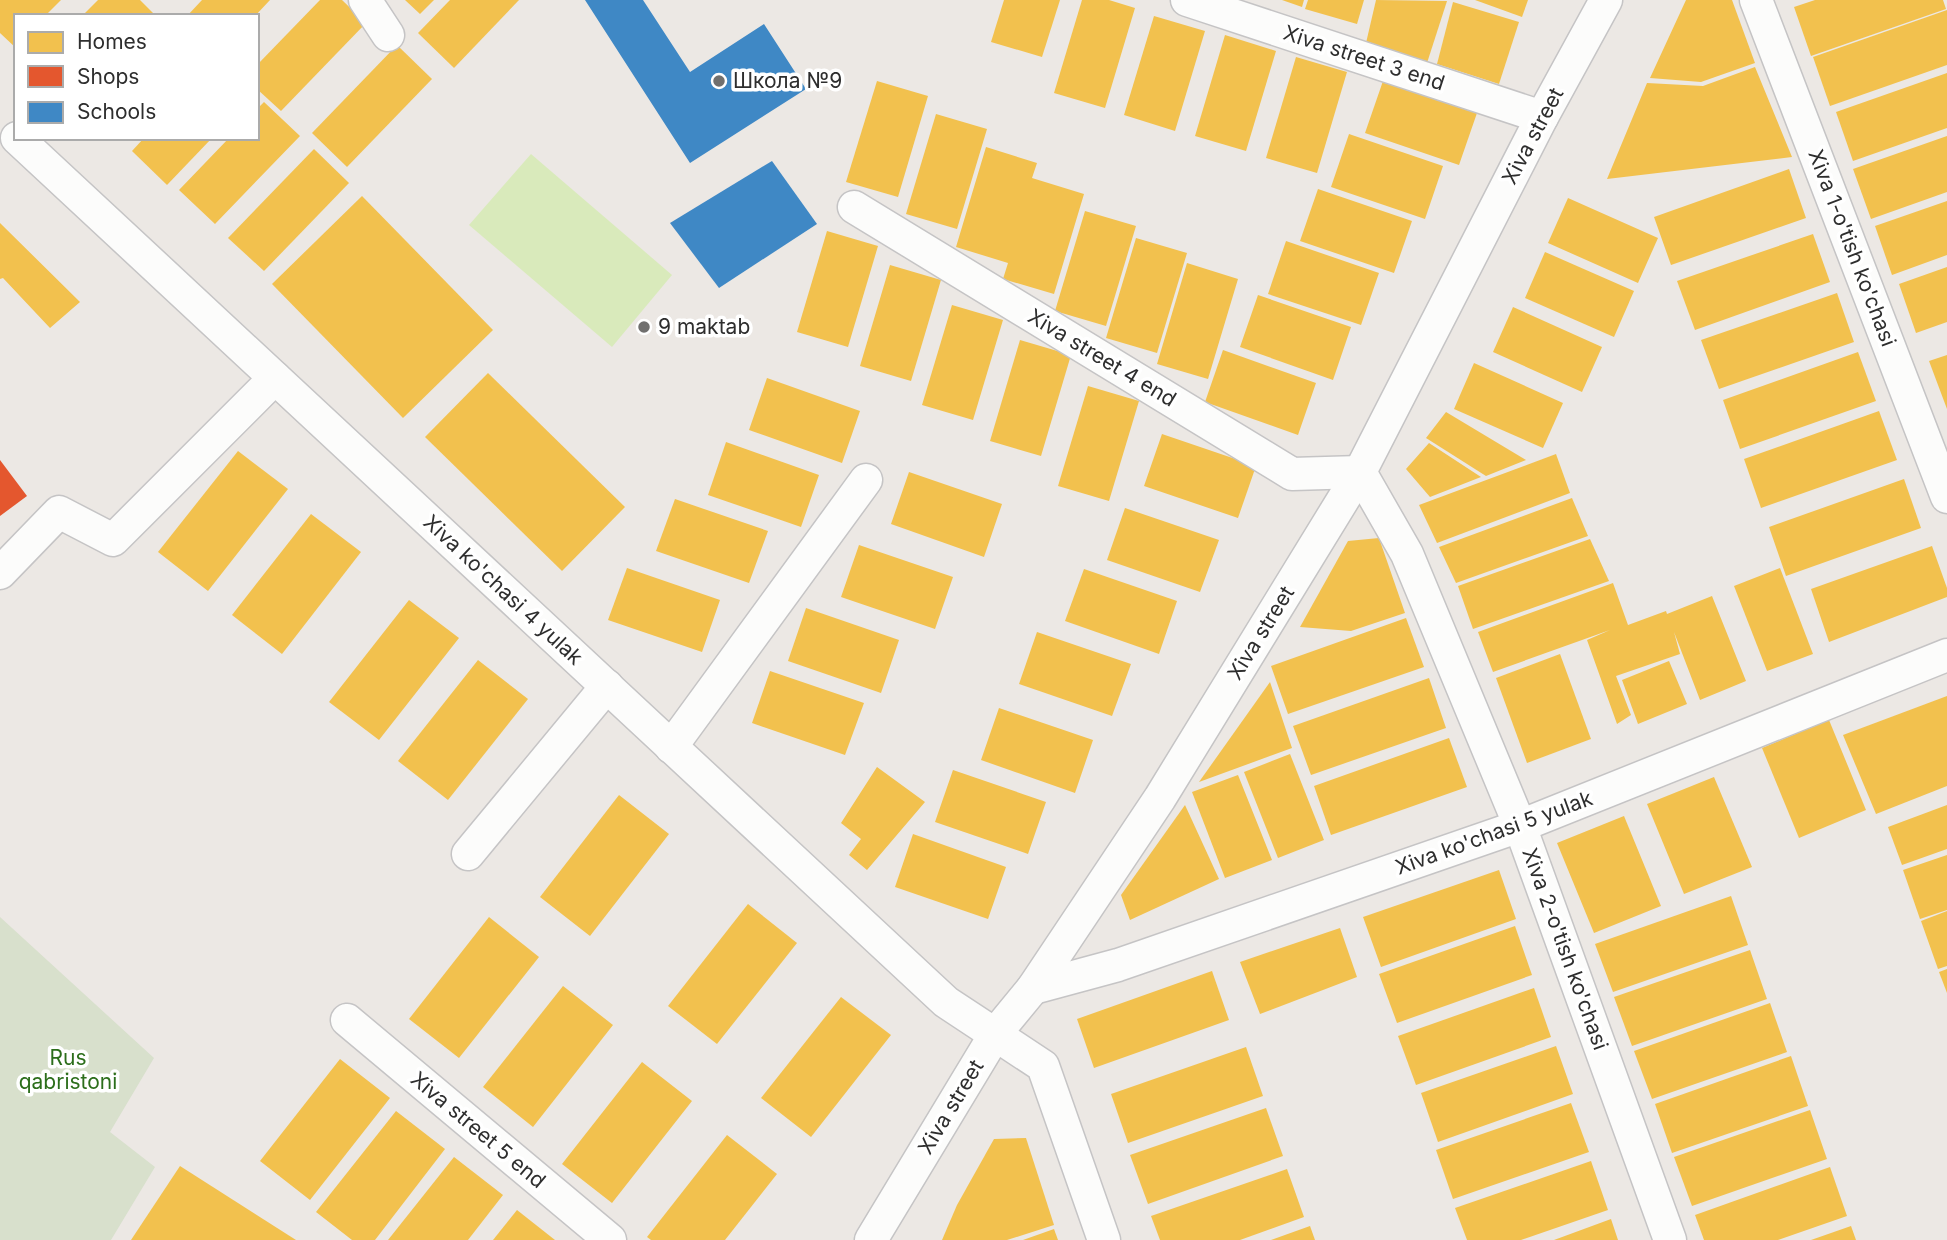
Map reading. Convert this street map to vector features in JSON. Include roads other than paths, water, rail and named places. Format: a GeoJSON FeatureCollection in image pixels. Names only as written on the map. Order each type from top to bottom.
{"type":"FeatureCollection","features":[{"type":"Feature","properties":{"kind":"street"},"geometry":{"type":"LineString","coordinates":[[365,0],[388,35]]}},
{"type":"Feature","properties":{"kind":"street","name":"Xiva street 3 end"},"geometry":{"type":"LineString","coordinates":[[1187,0],[1542,117]]}},
{"type":"Feature","properties":{"kind":"street","name":"Xiva street"},"geometry":{"type":"LineString","coordinates":[[871,1240],[996,1033],[1033,988],[1160,798],[1360,472],[1542,117],[1606,0]]}},
{"type":"Feature","properties":{"kind":"street","name":"Xiva 1-o'tish ko'chasi"},"geometry":{"type":"LineString","coordinates":[[1756,0],[1947,497]]}},
{"type":"Feature","properties":{"kind":"street","name":"Xiva ko'chasi 4 yulak"},"geometry":{"type":"LineString","coordinates":[[11,139],[275,378],[946,1002],[1043,1066],[1104,1240]]}},
{"type":"Feature","properties":{"kind":"street","name":"Xiva street 4 end"},"geometry":{"type":"LineString","coordinates":[[854,207],[1292,474],[1360,472]]}},
{"type":"Feature","properties":{"kind":"street"},"geometry":{"type":"LineString","coordinates":[[0,573],[59,512],[113,540],[275,378]]}},
{"type":"Feature","properties":{"kind":"street","name":"Xiva 2-o'tish ko'chasi"},"geometry":{"type":"LineString","coordinates":[[1360,472],[1407,554],[1520,826],[1670,1240]]}},
{"type":"Feature","properties":{"kind":"street"},"geometry":{"type":"LineString","coordinates":[[671,747],[866,480]]}},
{"type":"Feature","properties":{"kind":"street","name":"Xiva ko'chasi 5 yulak"},"geometry":{"type":"LineString","coordinates":[[1033,988],[1118,965],[1520,826],[1947,655]]}},
{"type":"Feature","properties":{"kind":"street"},"geometry":{"type":"LineString","coordinates":[[468,854],[607,686]]}},
{"type":"Feature","properties":{"kind":"street","name":"Xiva street 5 end"},"geometry":{"type":"LineString","coordinates":[[347,1020],[610,1240]]}},
{"type":"Feature","properties":{"kind":"place","name":"Школа №9"},"geometry":{"type":"Point","coordinates":[719,81]}},
{"type":"Feature","properties":{"kind":"place","name":"9 maktab"},"geometry":{"type":"Point","coordinates":[644,327]}},
{"type":"Feature","properties":{"kind":"park label","name":"Rus qabristoni"},"geometry":{"type":"Point","coordinates":[68,1070]}}]}
